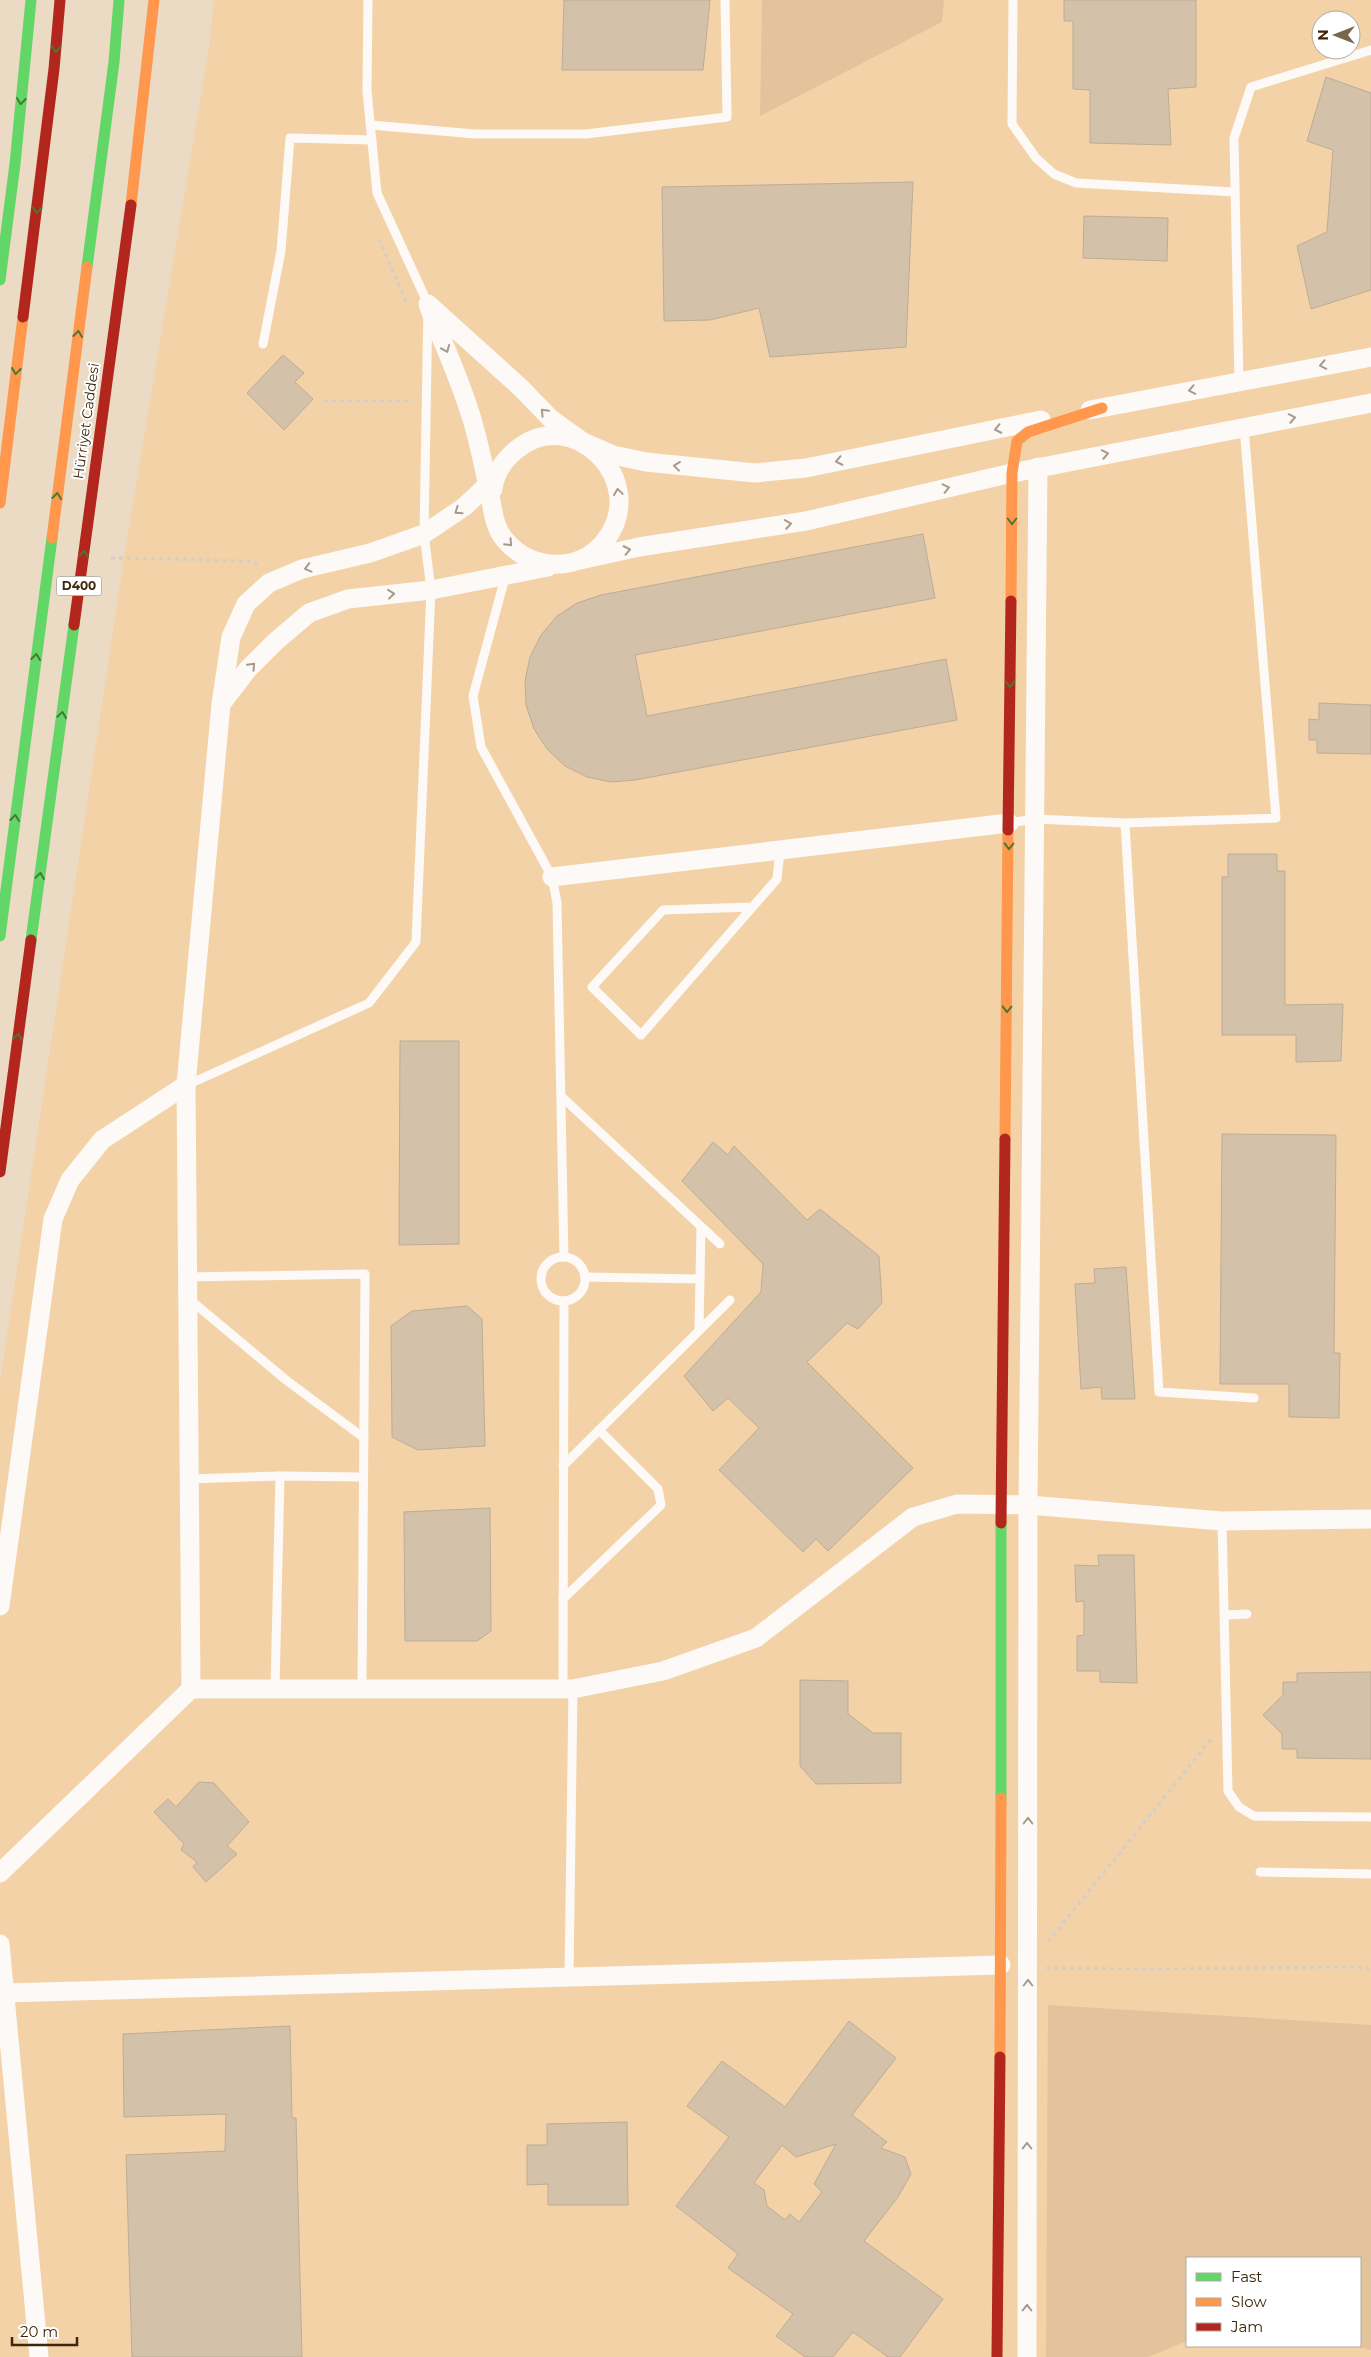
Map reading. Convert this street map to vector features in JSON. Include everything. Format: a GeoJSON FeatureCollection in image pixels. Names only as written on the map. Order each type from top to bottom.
{"type":"FeatureCollection","features":[{"type":"Feature","properties":{"kind":"main road"},"geometry":{"type":"LineString","coordinates":[[0,280],[8,164],[31,0]]}},
{"type":"Feature","properties":{"kind":"main road"},"geometry":{"type":"LineString","coordinates":[[0,503],[54,69],[60,0]]}},
{"type":"Feature","properties":{"kind":"main road"},"geometry":{"type":"LineString","coordinates":[[0,936],[114,62],[119,0]]}},
{"type":"Feature","properties":{"kind":"main road","name":"Hürriyet Caddesi"},"geometry":{"type":"LineString","coordinates":[[0,1172],[15,1064],[35,844],[140,138],[154,0]]}},
{"type":"Feature","properties":{"kind":"main road"},"geometry":{"type":"LineString","coordinates":[[997,2357],[1001,1965],[1001,1504],[1012,473],[1017,441],[1028,432],[1102,408]]}},
{"type":"Feature","properties":{"kind":"main road"},"geometry":{"type":"LineString","coordinates":[[0,834],[35,844]]}},
{"type":"Feature","properties":{"kind":"main road"},"geometry":{"type":"LineString","coordinates":[[0,1082],[15,1064]]}},
{"type":"Feature","properties":{"kind":"street"},"geometry":{"type":"LineString","coordinates":[[428,304],[521,388],[551,420],[601,455],[613,472],[619,492],[618,513],[611,533],[597,549],[580,560]]}},
{"type":"Feature","properties":{"kind":"street"},"geometry":{"type":"LineString","coordinates":[[428,304],[470,410],[491,488],[494,521],[504,540],[519,554],[538,563],[559,565]]}},
{"type":"Feature","properties":{"kind":"street"},"geometry":{"type":"LineString","coordinates":[[191,1689],[186,1085],[221,704],[231,637],[246,604],[268,583],[302,569],[370,553],[424,534],[491,488],[505,460],[521,445],[541,437],[563,436],[613,455],[646,462],[755,473],[806,468],[1371,356]]}},
{"type":"Feature","properties":{"kind":"street"},"geometry":{"type":"LineString","coordinates":[[221,704],[248,669],[275,642],[309,613],[348,599],[431,590],[639,547],[806,521],[1012,473],[1371,403]]}},
{"type":"Feature","properties":{"kind":"street"},"geometry":{"type":"LineString","coordinates":[[1027,2357],[1028,1506],[1038,468]]}},
{"type":"Feature","properties":{"kind":"street"},"geometry":{"type":"LineString","coordinates":[[552,877],[1009,823]]}},
{"type":"Feature","properties":{"kind":"street"},"geometry":{"type":"LineString","coordinates":[[0,1606],[53,1219],[70,1180],[102,1140],[186,1085]]}},
{"type":"Feature","properties":{"kind":"street"},"geometry":{"type":"LineString","coordinates":[[0,1873],[191,1689],[568,1689],[663,1671],[756,1638],[913,1517],[957,1504],[1001,1504],[1222,1522],[1371,1519]]}},
{"type":"Feature","properties":{"kind":"street"},"geometry":{"type":"LineString","coordinates":[[0,1944],[39,2357]]}},
{"type":"Feature","properties":{"kind":"street"},"geometry":{"type":"LineString","coordinates":[[4,1993],[1001,1965]]}},
{"type":"Feature","properties":{"kind":"lane"},"geometry":{"type":"LineString","coordinates":[[186,1085],[369,1003],[416,942],[431,590],[424,534],[428,304],[377,193],[367,91],[368,0]]}},
{"type":"Feature","properties":{"kind":"lane"},"geometry":{"type":"LineString","coordinates":[[371,125],[475,134],[586,134],[727,117],[725,0]]}},
{"type":"Feature","properties":{"kind":"lane"},"geometry":{"type":"LineString","coordinates":[[1013,0],[1012,124],[1036,158],[1054,174],[1076,183],[1236,192]]}},
{"type":"Feature","properties":{"kind":"lane"},"geometry":{"type":"LineString","coordinates":[[1240,381],[1234,138],[1251,87],[1371,50]]}},
{"type":"Feature","properties":{"kind":"lane"},"geometry":{"type":"LineString","coordinates":[[264,344],[281,251],[290,138],[372,140]]}},
{"type":"Feature","properties":{"kind":"lane"},"geometry":{"type":"LineString","coordinates":[[1009,823],[1035,819],[1125,823],[1276,818],[1244,427]]}},
{"type":"Feature","properties":{"kind":"lane"},"geometry":{"type":"LineString","coordinates":[[506,573],[473,696],[481,747],[552,877],[557,903],[563,1098],[564,1257]]}},
{"type":"Feature","properties":{"kind":"lane"},"geometry":{"type":"LineString","coordinates":[[1125,823],[1159,1392],[1254,1398]]}},
{"type":"Feature","properties":{"kind":"lane"},"geometry":{"type":"LineString","coordinates":[[752,907],[663,910],[592,987],[641,1035],[777,879],[780,851]]}},
{"type":"Feature","properties":{"kind":"lane"},"geometry":{"type":"LineString","coordinates":[[563,1098],[720,1244]]}},
{"type":"Feature","properties":{"kind":"lane"},"geometry":{"type":"LineString","coordinates":[[699,1330],[701,1227]]}},
{"type":"Feature","properties":{"kind":"lane"},"geometry":{"type":"LineString","coordinates":[[564,1257],[574,1259],[580,1265],[585,1277],[582,1289],[577,1296],[564,1301],[552,1298],[546,1293],[541,1277],[543,1268],[549,1262],[564,1257]]}},
{"type":"Feature","properties":{"kind":"lane"},"geometry":{"type":"LineString","coordinates":[[188,1278],[364,1274],[362,1689]]}},
{"type":"Feature","properties":{"kind":"lane"},"geometry":{"type":"LineString","coordinates":[[585,1277],[700,1279]]}},
{"type":"Feature","properties":{"kind":"lane"},"geometry":{"type":"LineString","coordinates":[[188,1298],[286,1380],[364,1438]]}},
{"type":"Feature","properties":{"kind":"lane"},"geometry":{"type":"LineString","coordinates":[[563,1466],[730,1300]]}},
{"type":"Feature","properties":{"kind":"lane"},"geometry":{"type":"LineString","coordinates":[[564,1301],[563,1600],[568,1689],[570,1977]]}},
{"type":"Feature","properties":{"kind":"lane"},"geometry":{"type":"LineString","coordinates":[[563,1600],[661,1505],[658,1489],[599,1430]]}},
{"type":"Feature","properties":{"kind":"lane"},"geometry":{"type":"LineString","coordinates":[[190,1479],[280,1476],[363,1477]]}},
{"type":"Feature","properties":{"kind":"lane"},"geometry":{"type":"LineString","coordinates":[[275,1689],[280,1476]]}},
{"type":"Feature","properties":{"kind":"lane"},"geometry":{"type":"LineString","coordinates":[[1222,1522],[1228,1791],[1239,1806],[1254,1816],[1371,1817]]}},
{"type":"Feature","properties":{"kind":"lane"},"geometry":{"type":"LineString","coordinates":[[1225,1615],[1247,1614]]}},
{"type":"Feature","properties":{"kind":"lane"},"geometry":{"type":"LineString","coordinates":[[1260,1872],[1371,1874]]}},
{"type":"Feature","properties":{"kind":"path"},"geometry":{"type":"LineString","coordinates":[[324,400],[426,401]]}},
{"type":"Feature","properties":{"kind":"path"},"geometry":{"type":"LineString","coordinates":[[111,558],[254,561],[268,583]]}},
{"type":"Feature","properties":{"kind":"path"},"geometry":{"type":"LineString","coordinates":[[1028,1967],[1227,1719]]}},
{"type":"Feature","properties":{"kind":"path"},"geometry":{"type":"LineString","coordinates":[[1028,1967],[1148,1969],[1355,1967],[1371,1969]]}},
{"type":"Feature","properties":{"kind":"shaded area"},"geometry":{"type":"Polygon","coordinates":[[[214,0],[1371,0],[1371,2357],[0,2357],[0,1382],[124,558],[209,48],[214,0]]]}},
{"type":"Feature","properties":{"kind":"shaded area"},"geometry":{"type":"Polygon","coordinates":[[[762,0],[944,0],[942,22],[760,116],[762,0]]]}},
{"type":"Feature","properties":{"kind":"shaded area"},"geometry":{"type":"Polygon","coordinates":[[[1048,2005],[1371,2025],[1371,2350],[1360,2347],[1361,2257],[1186,2257],[1186,2341],[1148,2357],[1046,2357],[1048,2005]]]}},
{"type":"Feature","properties":{"kind":"building"},"geometry":{"type":"Polygon","coordinates":[[[564,0],[710,0],[703,70],[562,70],[564,0]]]}},
{"type":"Feature","properties":{"kind":"building"},"geometry":{"type":"Polygon","coordinates":[[[1064,0],[1196,0],[1196,87],[1168,89],[1171,145],[1090,143],[1090,90],[1073,89],[1073,21],[1064,21],[1064,0]]]}},
{"type":"Feature","properties":{"kind":"building"},"geometry":{"type":"Polygon","coordinates":[[[1326,77],[1371,93],[1371,290],[1311,309],[1297,246],[1327,232],[1333,150],[1307,141],[1326,77]]]}},
{"type":"Feature","properties":{"kind":"building"},"geometry":{"type":"Polygon","coordinates":[[[913,182],[906,347],[770,357],[759,308],[710,320],[664,321],[662,187],[913,182]]]}},
{"type":"Feature","properties":{"kind":"building"},"geometry":{"type":"Polygon","coordinates":[[[1084,216],[1168,218],[1167,261],[1083,258],[1084,216]]]}},
{"type":"Feature","properties":{"kind":"building"},"geometry":{"type":"Polygon","coordinates":[[[283,355],[304,373],[295,382],[313,399],[284,430],[247,393],[283,355]]]}},
{"type":"Feature","properties":{"kind":"building"},"geometry":{"type":"Polygon","coordinates":[[[923,534],[935,598],[635,655],[647,716],[946,659],[957,720],[635,780],[611,782],[587,777],[565,766],[547,749],[534,729],[526,705],[525,681],[530,657],[541,635],[557,616],[577,603],[601,595],[923,534]]]}},
{"type":"Feature","properties":{"kind":"building"},"geometry":{"type":"Polygon","coordinates":[[[1319,703],[1371,705],[1371,754],[1317,753],[1317,740],[1309,740],[1309,719],[1319,720],[1319,703]]]}},
{"type":"Feature","properties":{"kind":"building"},"geometry":{"type":"Polygon","coordinates":[[[1228,854],[1277,854],[1277,871],[1285,871],[1285,1005],[1343,1004],[1341,1061],[1296,1062],[1296,1035],[1222,1035],[1222,877],[1228,877],[1228,854]]]}},
{"type":"Feature","properties":{"kind":"building"},"geometry":{"type":"Polygon","coordinates":[[[400,1041],[459,1041],[459,1244],[399,1245],[400,1041]]]}},
{"type":"Feature","properties":{"kind":"building"},"geometry":{"type":"Polygon","coordinates":[[[1222,1134],[1336,1135],[1334,1353],[1340,1353],[1339,1418],[1289,1417],[1289,1384],[1220,1384],[1222,1134]]]}},
{"type":"Feature","properties":{"kind":"building"},"geometry":{"type":"Polygon","coordinates":[[[713,1142],[728,1155],[734,1146],[807,1220],[820,1209],[879,1256],[882,1303],[858,1329],[847,1323],[807,1362],[913,1468],[828,1551],[816,1539],[803,1552],[719,1470],[759,1428],[728,1398],[713,1411],[684,1376],[761,1292],[763,1264],[682,1181],[713,1142]]]}},
{"type":"Feature","properties":{"kind":"building"},"geometry":{"type":"Polygon","coordinates":[[[1126,1267],[1135,1399],[1102,1399],[1101,1387],[1081,1389],[1075,1284],[1095,1283],[1094,1269],[1126,1267]]]}},
{"type":"Feature","properties":{"kind":"building"},"geometry":{"type":"Polygon","coordinates":[[[467,1306],[482,1319],[485,1446],[418,1450],[392,1437],[391,1326],[412,1311],[467,1306]]]}},
{"type":"Feature","properties":{"kind":"building"},"geometry":{"type":"Polygon","coordinates":[[[490,1508],[491,1631],[477,1641],[405,1641],[404,1512],[490,1508]]]}},
{"type":"Feature","properties":{"kind":"building"},"geometry":{"type":"Polygon","coordinates":[[[1098,1555],[1134,1555],[1137,1683],[1100,1682],[1100,1671],[1077,1671],[1077,1636],[1084,1635],[1084,1601],[1076,1602],[1075,1565],[1099,1566],[1098,1555]]]}},
{"type":"Feature","properties":{"kind":"building"},"geometry":{"type":"Polygon","coordinates":[[[1371,1672],[1371,1759],[1297,1758],[1297,1749],[1282,1749],[1282,1734],[1263,1715],[1283,1695],[1283,1682],[1297,1682],[1297,1673],[1371,1672]]]}},
{"type":"Feature","properties":{"kind":"building"},"geometry":{"type":"Polygon","coordinates":[[[800,1680],[848,1681],[848,1714],[873,1733],[901,1733],[901,1783],[816,1784],[800,1766],[800,1680]]]}},
{"type":"Feature","properties":{"kind":"building"},"geometry":{"type":"Polygon","coordinates":[[[199,1782],[214,1783],[249,1822],[227,1846],[237,1854],[206,1882],[193,1867],[197,1862],[181,1850],[184,1844],[154,1812],[168,1799],[176,1807],[199,1782]]]}},
{"type":"Feature","properties":{"kind":"building"},"geometry":{"type":"Polygon","coordinates":[[[849,2021],[896,2058],[852,2115],[887,2142],[881,2148],[905,2157],[911,2174],[898,2197],[864,2241],[943,2299],[900,2357],[888,2357],[853,2332],[833,2357],[805,2357],[776,2336],[793,2314],[728,2268],[738,2254],[676,2206],[729,2137],[687,2106],[722,2061],[785,2107],[849,2021]],[[836,2144],[796,2157],[782,2145],[754,2183],[764,2190],[767,2206],[785,2220],[790,2214],[799,2222],[822,2192],[814,2184],[836,2144]]]}},
{"type":"Feature","properties":{"kind":"building"},"geometry":{"type":"Polygon","coordinates":[[[290,2026],[292,2118],[296,2118],[302,2357],[132,2357],[126,2155],[225,2151],[226,2114],[124,2117],[123,2034],[290,2026]]]}},
{"type":"Feature","properties":{"kind":"building"},"geometry":{"type":"Polygon","coordinates":[[[627,2122],[628,2205],[548,2205],[548,2184],[527,2185],[527,2145],[547,2145],[547,2124],[627,2122]]]}},
{"type":"Feature","properties":{"kind":"traffic: fast"},"geometry":{"type":"LineString","coordinates":[[0,280],[15,164],[31,0]]}},
{"type":"Feature","properties":{"kind":"traffic: fast"},"geometry":{"type":"LineString","coordinates":[[87,267],[114,62],[119,0]]}},
{"type":"Feature","properties":{"kind":"traffic: fast"},"geometry":{"type":"LineString","coordinates":[[0,936],[52,538]]}},
{"type":"Feature","properties":{"kind":"traffic: fast"},"geometry":{"type":"LineString","coordinates":[[31,940],[74,625]]}},
{"type":"Feature","properties":{"kind":"traffic: fast"},"geometry":{"type":"LineString","coordinates":[[1001,1523],[1001,1798]]}},
{"type":"Feature","properties":{"kind":"traffic: slow"},"geometry":{"type":"LineString","coordinates":[[131,205],[154,0]]}},
{"type":"Feature","properties":{"kind":"traffic: slow"},"geometry":{"type":"LineString","coordinates":[[52,538],[87,267]]}},
{"type":"Feature","properties":{"kind":"traffic: slow"},"geometry":{"type":"LineString","coordinates":[[0,503],[23,317]]}},
{"type":"Feature","properties":{"kind":"traffic: slow"},"geometry":{"type":"LineString","coordinates":[[1011,601],[1012,473],[1017,441],[1028,432],[1102,408]]}},
{"type":"Feature","properties":{"kind":"traffic: slow"},"geometry":{"type":"LineString","coordinates":[[1005,1139],[1008,830]]}},
{"type":"Feature","properties":{"kind":"traffic: slow"},"geometry":{"type":"LineString","coordinates":[[1000,2057],[1001,1798]]}},
{"type":"Feature","properties":{"kind":"traffic: jam"},"geometry":{"type":"LineString","coordinates":[[23,317],[54,69],[60,0]]}},
{"type":"Feature","properties":{"kind":"traffic: jam"},"geometry":{"type":"LineString","coordinates":[[74,625],[131,205]]}},
{"type":"Feature","properties":{"kind":"traffic: jam"},"geometry":{"type":"LineString","coordinates":[[1008,830],[1011,601]]}},
{"type":"Feature","properties":{"kind":"traffic: jam"},"geometry":{"type":"LineString","coordinates":[[0,1172],[31,940]]}},
{"type":"Feature","properties":{"kind":"traffic: jam"},"geometry":{"type":"LineString","coordinates":[[1001,1523],[1005,1139]]}},
{"type":"Feature","properties":{"kind":"traffic: jam"},"geometry":{"type":"LineString","coordinates":[[997,2357],[1000,2057]]}}]}
